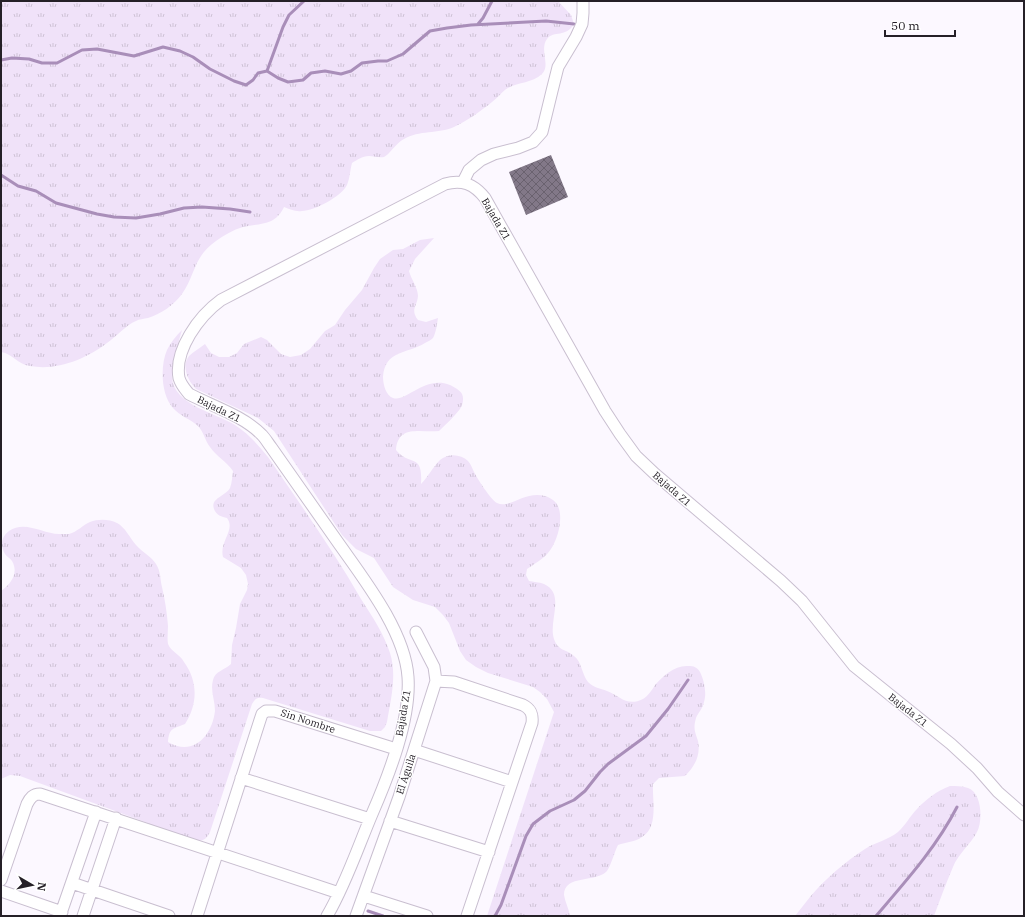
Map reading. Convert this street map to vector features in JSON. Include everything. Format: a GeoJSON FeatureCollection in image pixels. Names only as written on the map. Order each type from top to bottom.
{"type":"FeatureCollection","features":[{"type":"Feature","properties":{"kind":"street"},"geometry":{"type":"LineString","coordinates":[[462,182],[469,170],[481,160],[494,154],[518,148],[533,142],[542,132],[558,67],[582,24],[583,1]]}},
{"type":"Feature","properties":{"kind":"street","name":"Bajada Z1"},"geometry":{"type":"LineString","coordinates":[[396,749],[406,712],[408,677],[406,662],[400,642],[379,603],[262,435],[239,419],[189,394],[183,387],[180,380],[179,369],[184,346],[193,329],[210,307],[445,184],[462,182],[479,190],[485,198],[605,411],[636,456],[655,474],[782,581],[806,606],[854,666],[951,744],[977,768],[998,792],[1024,815]]}},
{"type":"Feature","properties":{"kind":"street"},"geometry":{"type":"LineString","coordinates":[[416,632],[434,667],[436,681],[454,682],[523,705],[528,707],[533,717],[467,916]]}},
{"type":"Feature","properties":{"kind":"street","name":"El Águila"},"geometry":{"type":"LineString","coordinates":[[356,916],[390,821],[436,681]]}},
{"type":"Feature","properties":{"kind":"street","name":"Sin Nombre"},"geometry":{"type":"LineString","coordinates":[[197,916],[260,720],[266,711],[275,711],[396,749]]}},
{"type":"Feature","properties":{"kind":"street","name":"El Águila"},"geometry":{"type":"LineString","coordinates":[[327,916],[339,893],[386,782],[396,749]]}},
{"type":"Feature","properties":{"kind":"street"},"geometry":{"type":"LineString","coordinates":[[414,750],[512,782]]}},
{"type":"Feature","properties":{"kind":"street"},"geometry":{"type":"LineString","coordinates":[[241,778],[370,819]]}},
{"type":"Feature","properties":{"kind":"street"},"geometry":{"type":"LineString","coordinates":[[1,880],[27,804],[34,794],[45,795],[116,818],[339,893]]}},
{"type":"Feature","properties":{"kind":"street"},"geometry":{"type":"LineString","coordinates":[[1,891],[61,914],[96,812]]}},
{"type":"Feature","properties":{"kind":"street"},"geometry":{"type":"LineString","coordinates":[[83,916],[116,818]]}},
{"type":"Feature","properties":{"kind":"street"},"geometry":{"type":"LineString","coordinates":[[390,821],[489,852]]}},
{"type":"Feature","properties":{"kind":"street"},"geometry":{"type":"LineString","coordinates":[[72,883],[169,916]]}},
{"type":"Feature","properties":{"kind":"street"},"geometry":{"type":"LineString","coordinates":[[364,896],[427,916]]}},
{"type":"Feature","properties":{"kind":"green space"},"geometry":{"type":"Polygon","coordinates":[[[1,1],[558,1],[571,15],[574,24],[564,33],[550,36],[547,39],[544,48],[545,66],[542,74],[538,77],[508,88],[479,112],[454,127],[442,131],[410,136],[401,141],[384,157],[366,156],[358,159],[352,163],[347,185],[340,194],[320,206],[299,211],[284,207],[272,221],[243,227],[225,235],[203,253],[187,287],[175,302],[167,309],[148,318],[132,323],[99,349],[81,359],[61,365],[40,367],[26,365],[1,352],[1,1]]]}},
{"type":"Feature","properties":{"kind":"green space"},"geometry":{"type":"Polygon","coordinates":[[[434,238],[415,259],[409,271],[418,293],[414,313],[418,320],[426,322],[438,318],[435,334],[428,342],[392,357],[385,368],[383,377],[385,389],[388,395],[393,398],[398,398],[404,397],[424,386],[441,383],[450,385],[457,389],[463,396],[463,402],[458,412],[439,431],[418,431],[406,433],[401,436],[396,450],[401,455],[418,464],[421,474],[421,484],[440,460],[447,456],[454,455],[462,457],[469,462],[484,489],[497,503],[508,503],[537,495],[545,496],[553,500],[560,511],[560,526],[558,534],[552,548],[541,560],[527,569],[526,575],[529,581],[544,584],[550,588],[554,594],[554,639],[560,648],[577,659],[586,679],[590,684],[612,693],[624,700],[632,702],[643,699],[647,696],[658,682],[674,669],[683,666],[692,666],[699,670],[705,687],[705,698],[702,708],[696,718],[695,725],[699,746],[698,756],[694,765],[685,776],[659,778],[653,784],[654,813],[651,827],[647,833],[636,840],[618,845],[609,868],[602,875],[575,881],[565,888],[564,895],[570,916],[487,916],[554,712],[547,699],[533,687],[488,673],[466,660],[460,651],[449,623],[443,615],[435,607],[413,600],[393,587],[374,558],[356,549],[342,535],[274,431],[258,418],[196,389],[190,382],[186,373],[186,364],[189,356],[205,344],[211,353],[219,357],[229,357],[237,353],[244,344],[261,337],[267,340],[281,354],[290,357],[301,355],[310,349],[325,331],[335,325],[345,310],[362,290],[380,259],[393,250],[403,249],[420,240],[434,238]]]}},
{"type":"Feature","properties":{"kind":"green space"},"geometry":{"type":"Polygon","coordinates":[[[182,330],[175,354],[172,372],[175,387],[180,395],[188,402],[240,428],[268,457],[328,545],[377,625],[390,653],[393,670],[392,696],[387,722],[381,731],[370,731],[263,698],[258,698],[255,700],[252,704],[210,832],[204,840],[199,841],[20,776],[10,775],[1,779],[1,591],[11,582],[15,570],[12,561],[3,551],[2,542],[6,533],[15,528],[28,527],[53,533],[69,534],[96,520],[111,521],[122,527],[136,545],[154,561],[158,567],[168,626],[168,644],[189,669],[194,685],[194,701],[189,716],[185,724],[171,731],[168,742],[177,746],[185,747],[193,745],[200,742],[210,728],[215,711],[212,688],[213,680],[218,673],[231,664],[232,645],[240,604],[247,590],[248,584],[246,575],[241,568],[223,557],[223,546],[230,527],[227,518],[216,513],[213,505],[216,500],[230,488],[233,471],[208,445],[202,431],[198,426],[173,408],[166,396],[163,380],[163,364],[170,344],[182,330]]]}},
{"type":"Feature","properties":{"kind":"green space"},"geometry":{"type":"Polygon","coordinates":[[[950,786],[964,787],[973,791],[979,801],[980,821],[977,832],[955,862],[934,916],[795,916],[816,890],[850,859],[865,849],[898,832],[924,802],[936,793],[950,786]]]}},
{"type":"Feature","properties":{"kind":"building"},"geometry":{"type":"Polygon","coordinates":[[[551,155],[568,197],[526,215],[509,172],[551,155]]]}},
{"type":"Feature","properties":{"kind":"waterway"},"geometry":{"type":"LineString","coordinates":[[267,71],[289,15],[304,1]]}},
{"type":"Feature","properties":{"kind":"waterway"},"geometry":{"type":"LineString","coordinates":[[478,24],[492,1]]}},
{"type":"Feature","properties":{"kind":"waterway"},"geometry":{"type":"LineString","coordinates":[[1,60],[12,58],[29,59],[42,63],[57,63],[82,50],[97,49],[134,56],[163,47],[180,51],[193,57],[210,69],[234,81],[246,85],[253,80],[258,73],[267,71],[288,82],[303,80],[311,73],[325,71],[341,74],[351,71],[362,63],[387,61],[403,54],[430,31],[471,25],[546,21],[574,24]]}},
{"type":"Feature","properties":{"kind":"waterway"},"geometry":{"type":"LineString","coordinates":[[1,175],[18,186],[36,191],[56,203],[114,217],[136,218],[184,208],[202,207],[250,212]]}},
{"type":"Feature","properties":{"kind":"waterway"},"geometry":{"type":"LineString","coordinates":[[495,916],[501,905],[526,836],[533,824],[550,811],[574,800],[585,791],[608,764],[646,736],[668,709],[688,680]]}},
{"type":"Feature","properties":{"kind":"waterway"},"geometry":{"type":"LineString","coordinates":[[876,916],[930,851],[940,837],[957,807]]}},
{"type":"Feature","properties":{"kind":"waterway"},"geometry":{"type":"LineString","coordinates":[[368,911],[383,916]]}}]}
